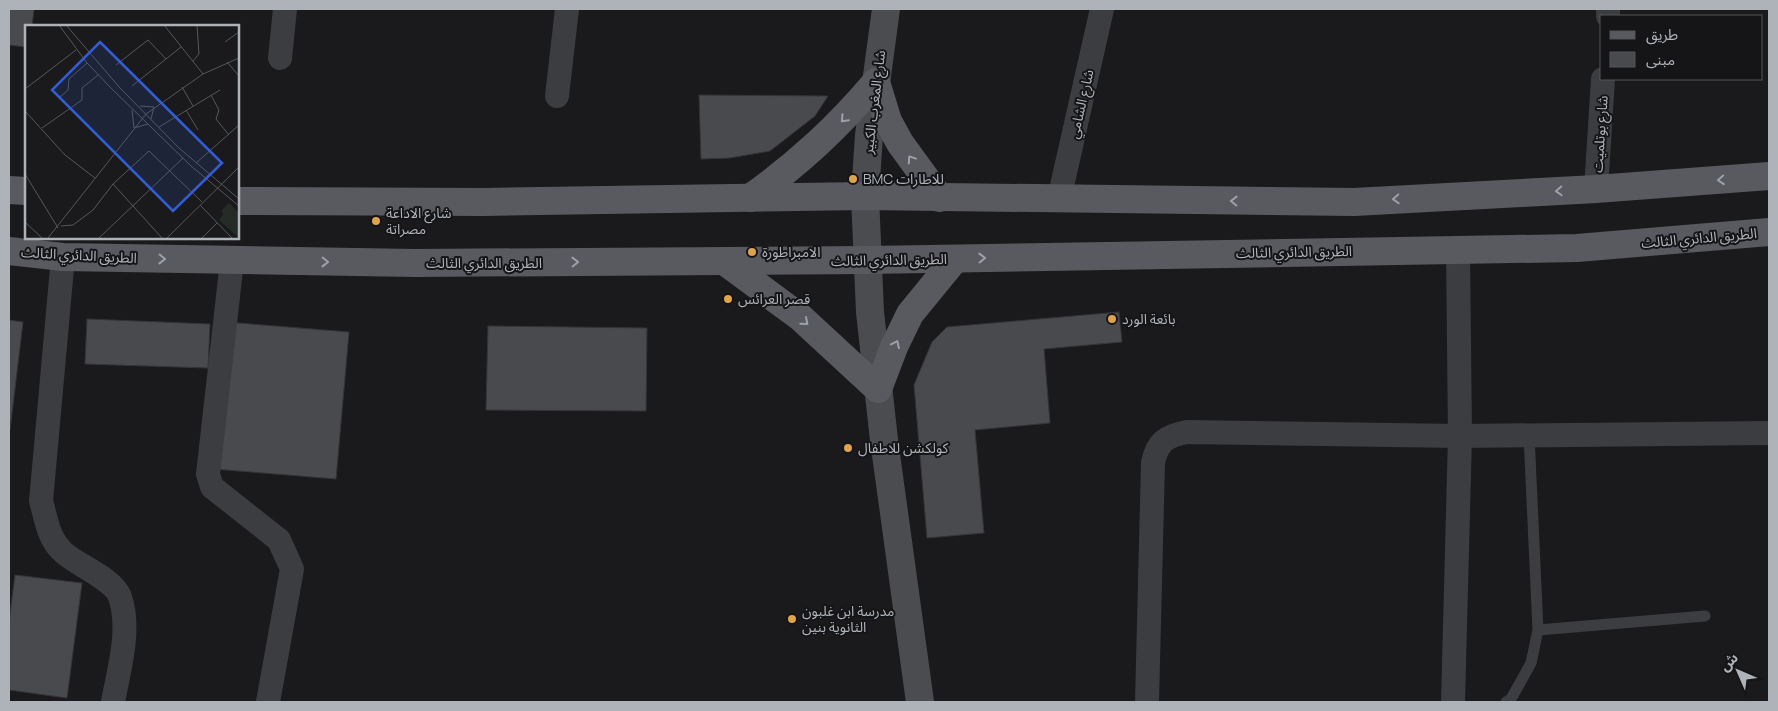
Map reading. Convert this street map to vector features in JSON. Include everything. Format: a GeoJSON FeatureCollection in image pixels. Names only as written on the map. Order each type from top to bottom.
{"type":"FeatureCollection","features":[{"type":"Feature","properties":{"kind":"main road"},"geometry":{"type":"LineString","coordinates":[[750,198],[788,171],[821,143],[876,82]]}},
{"type":"Feature","properties":{"kind":"main road"},"geometry":{"type":"LineString","coordinates":[[876,82],[888,121],[896,136],[940,198]]}},
{"type":"Feature","properties":{"kind":"main road"},"geometry":{"type":"LineString","coordinates":[[239,200],[483,202],[865,196],[1354,202],[1596,189],[1769,176]]}},
{"type":"Feature","properties":{"kind":"main road"},"geometry":{"type":"LineString","coordinates":[[9,190],[25,191]]}},
{"type":"Feature","properties":{"kind":"main road","name":"الطريق الدائري الثالث"},"geometry":{"type":"LineString","coordinates":[[9,251],[63,257],[415,263],[867,260],[1577,248],[1769,232]]}},
{"type":"Feature","properties":{"kind":"main road"},"geometry":{"type":"LineString","coordinates":[[724,261],[800,317],[878,389],[894,347],[910,314],[955,258]]}},
{"type":"Feature","properties":{"kind":"street"},"geometry":{"type":"LineString","coordinates":[[280,58],[285,9]]}},
{"type":"Feature","properties":{"kind":"street"},"geometry":{"type":"LineString","coordinates":[[557,96],[567,9]]}},
{"type":"Feature","properties":{"kind":"street","name":"شارع المغرب الكبير"},"geometry":{"type":"LineString","coordinates":[[886,9],[869,135],[865,196],[867,260],[878,389],[920,702]]}},
{"type":"Feature","properties":{"kind":"street","name":"شارع الشامي"},"geometry":{"type":"LineString","coordinates":[[1059,199],[1102,9]]}},
{"type":"Feature","properties":{"kind":"street","name":"شارع بوتلميت"},"geometry":{"type":"LineString","coordinates":[[1596,189],[1603,80]]}},
{"type":"Feature","properties":{"kind":"street"},"geometry":{"type":"LineString","coordinates":[[1453,702],[1460,436],[1458,250]]}},
{"type":"Feature","properties":{"kind":"street"},"geometry":{"type":"LineString","coordinates":[[63,257],[41,501],[50,532],[61,551],[105,580],[120,595],[125,631],[113,702]]}},
{"type":"Feature","properties":{"kind":"street"},"geometry":{"type":"LineString","coordinates":[[232,261],[208,474],[212,487],[279,540],[292,569],[268,702]]}},
{"type":"Feature","properties":{"kind":"street"},"geometry":{"type":"LineString","coordinates":[[1147,702],[1153,463],[1155,451],[1161,441],[1171,435],[1187,432],[1460,436],[1769,432]]}},
{"type":"Feature","properties":{"kind":"lane"},"geometry":{"type":"LineString","coordinates":[[1506,702],[1511,698],[1531,663],[1538,630],[1530,435]]}},
{"type":"Feature","properties":{"kind":"lane"},"geometry":{"type":"LineString","coordinates":[[1538,630],[1705,616]]}},
{"type":"Feature","properties":{"kind":"building"},"geometry":{"type":"Polygon","coordinates":[[[9,9],[34,9],[32,25],[25,25],[25,47],[9,45],[9,9]]]}},
{"type":"Feature","properties":{"kind":"building"},"geometry":{"type":"Polygon","coordinates":[[[699,95],[828,96],[815,116],[770,151],[730,158],[701,159],[699,95]]]}},
{"type":"Feature","properties":{"kind":"building"},"geometry":{"type":"Polygon","coordinates":[[[1119,312],[1122,342],[1044,349],[1050,423],[975,430],[984,533],[927,538],[914,385],[932,342],[947,327],[1119,312]]]}},
{"type":"Feature","properties":{"kind":"building"},"geometry":{"type":"Polygon","coordinates":[[[87,319],[210,324],[208,368],[85,364],[87,319]]]}},
{"type":"Feature","properties":{"kind":"building"},"geometry":{"type":"Polygon","coordinates":[[[9,320],[23,322],[10,430],[9,430],[9,320]]]}},
{"type":"Feature","properties":{"kind":"building"},"geometry":{"type":"Polygon","coordinates":[[[226,322],[349,332],[336,479],[214,469],[226,322]]]}},
{"type":"Feature","properties":{"kind":"building"},"geometry":{"type":"Polygon","coordinates":[[[488,326],[647,328],[646,411],[486,410],[488,326]]]}},
{"type":"Feature","properties":{"kind":"building"},"geometry":{"type":"Polygon","coordinates":[[[15,575],[82,583],[67,698],[9,690],[9,622],[15,575]]]}},
{"type":"Feature","properties":{"kind":"place","name":"BMC للاطارات"},"geometry":{"type":"Point","coordinates":[853,179]}},
{"type":"Feature","properties":{"kind":"place","name":"شارع الاداعة مصراتة"},"geometry":{"type":"Point","coordinates":[376,221]}},
{"type":"Feature","properties":{"kind":"place","name":"الامبراطورة"},"geometry":{"type":"Point","coordinates":[752,252]}},
{"type":"Feature","properties":{"kind":"place","name":"قصر العرائس"},"geometry":{"type":"Point","coordinates":[728,299]}},
{"type":"Feature","properties":{"kind":"place","name":"بائعة الورد"},"geometry":{"type":"Point","coordinates":[1112,319]}},
{"type":"Feature","properties":{"kind":"place","name":"كولكشن للاطفال"},"geometry":{"type":"Point","coordinates":[848,448]}},
{"type":"Feature","properties":{"kind":"place","name":"مدرسة ابن غلبون الثانوية بنين"},"geometry":{"type":"Point","coordinates":[792,619]}}]}
